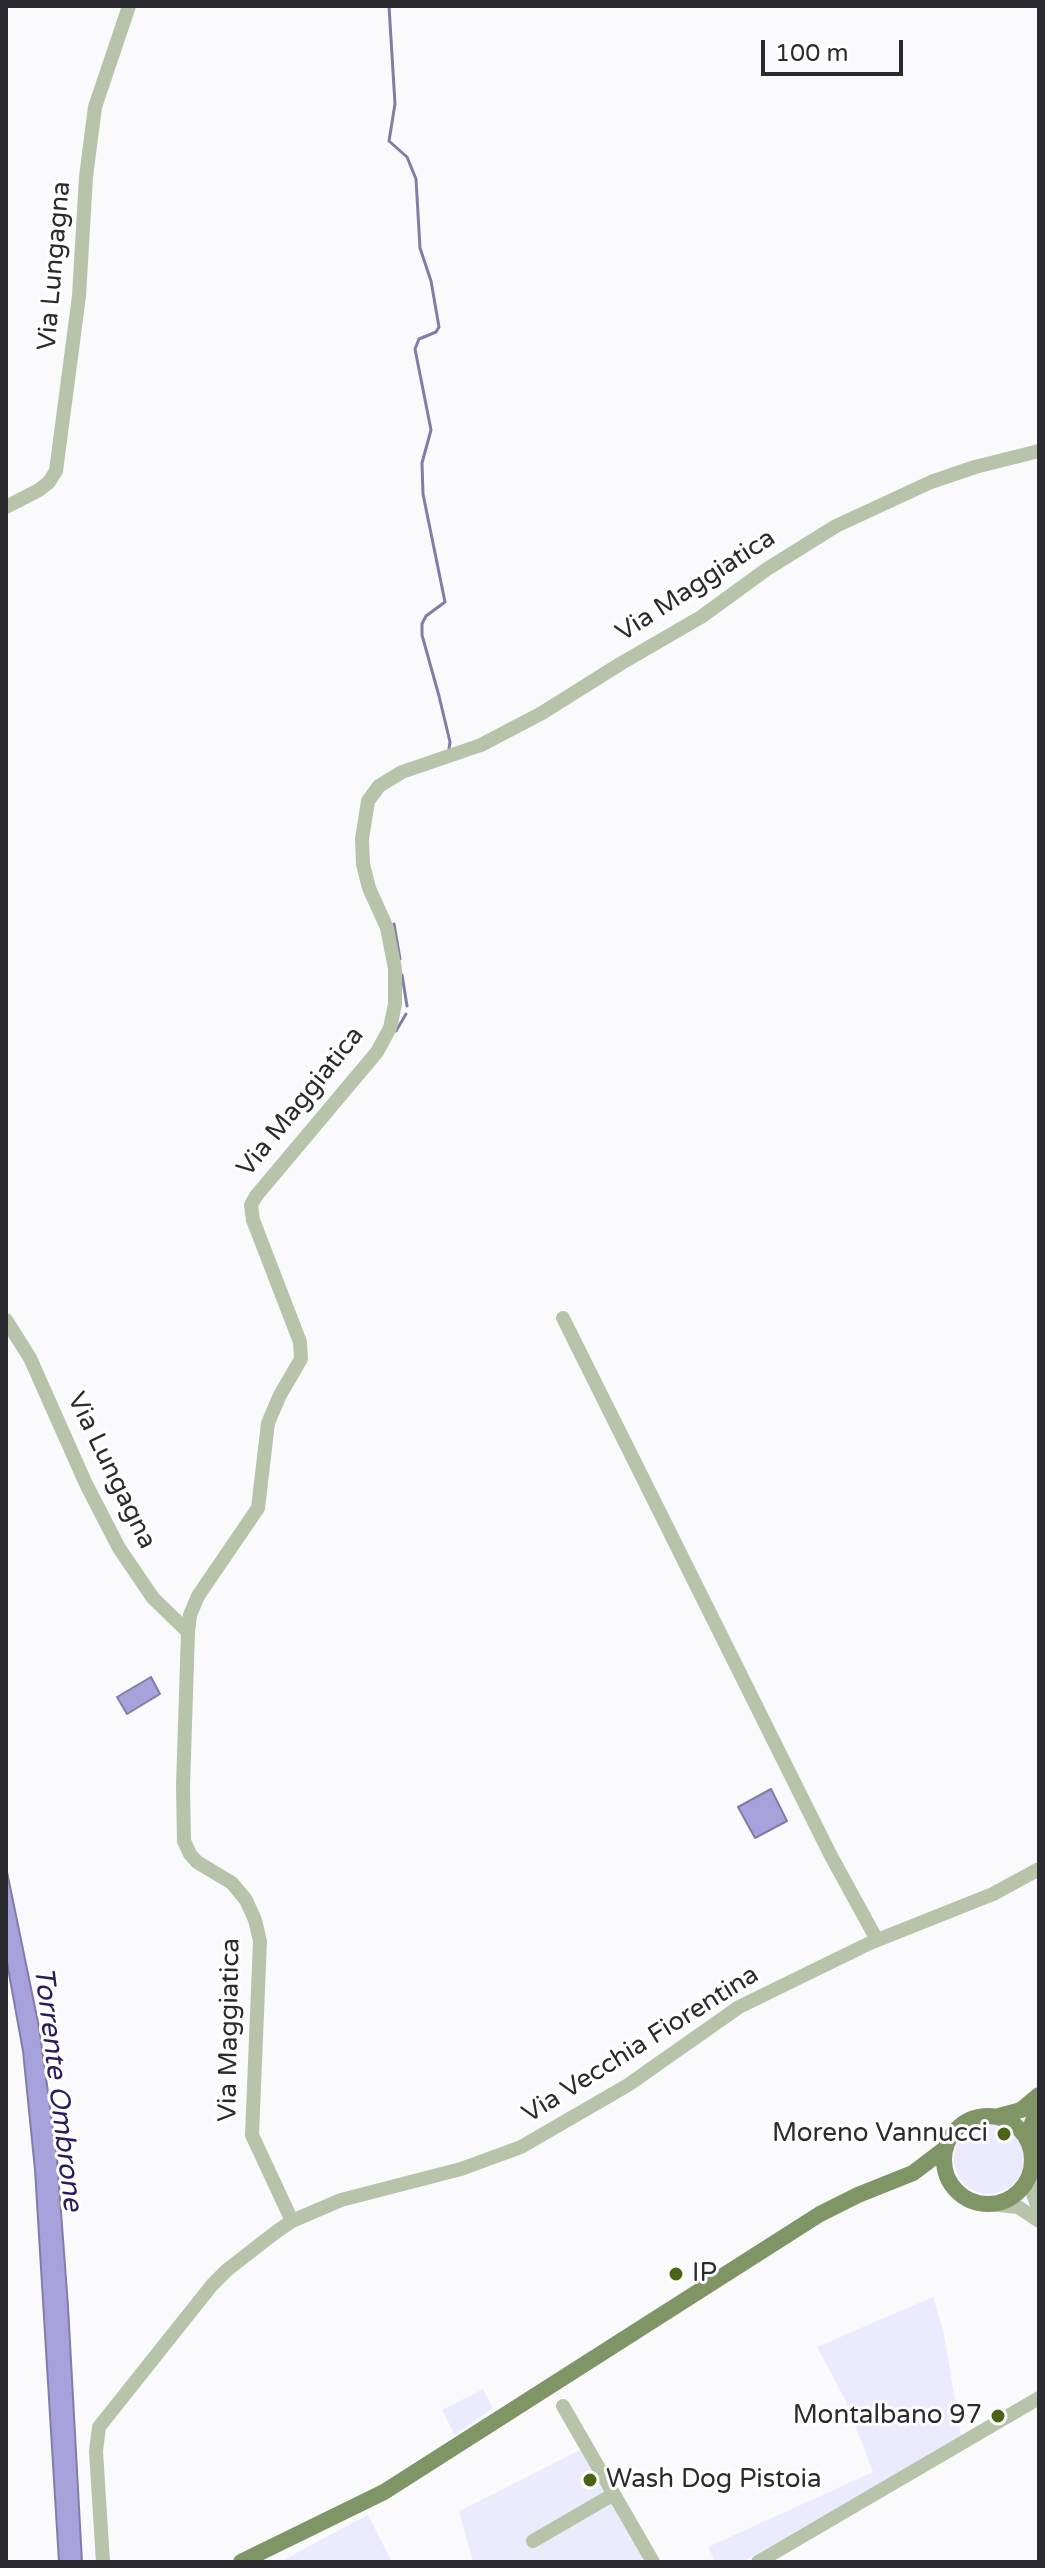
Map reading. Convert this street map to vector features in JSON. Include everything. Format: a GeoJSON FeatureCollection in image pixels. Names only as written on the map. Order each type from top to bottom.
{"type":"FeatureCollection","features":[{"type":"Feature","properties":{"kind":"main road"},"geometry":{"type":"LineString","coordinates":[[1039,2095],[1021,2110],[967,2120],[954,2132],[946,2148],[945,2171],[952,2185],[966,2198],[989,2204],[1014,2196],[1024,2187],[1030,2175],[1032,2123],[1039,2106]]}},
{"type":"Feature","properties":{"kind":"main road"},"geometry":{"type":"LineString","coordinates":[[998,2116],[1017,2126],[1032,2150]]}},
{"type":"Feature","properties":{"kind":"main road"},"geometry":{"type":"LineString","coordinates":[[241,2562],[384,2492],[456,2449],[820,2214],[858,2195],[902,2179],[946,2148]]}},
{"type":"Feature","properties":{"kind":"main road"},"geometry":{"type":"LineString","coordinates":[[902,2179],[932,2178],[952,2185]]}},
{"type":"Feature","properties":{"kind":"street","name":"Via Lungagna"},"geometry":{"type":"LineString","coordinates":[[6,507],[39,490],[56,471],[79,296],[86,177],[95,107],[129,6]]}},
{"type":"Feature","properties":{"kind":"street","name":"Via Maggiatica"},"geometry":{"type":"LineString","coordinates":[[292,2221],[252,2135],[260,1941],[255,1920],[246,1900],[232,1883],[197,1862],[184,1841],[188,1632],[190,1615],[198,1596],[258,1508],[268,1423],[301,1359],[300,1342],[253,1220],[251,1205],[377,1052],[390,1028],[396,996],[395,969],[387,928],[369,888],[363,864],[368,801],[379,786],[402,772],[481,745],[542,713],[701,617],[767,569],[836,526],[931,482],[1039,451]]}},
{"type":"Feature","properties":{"kind":"street"},"geometry":{"type":"LineString","coordinates":[[563,1318],[830,1854],[877,1940]]}},
{"type":"Feature","properties":{"kind":"street","name":"Via Lungagna"},"geometry":{"type":"LineString","coordinates":[[6,1320],[30,1358],[86,1484],[119,1548],[153,1598],[188,1632]]}},
{"type":"Feature","properties":{"kind":"street","name":"Via Vecchia Fiorentina"},"geometry":{"type":"LineString","coordinates":[[103,2562],[96,2443],[101,2423],[212,2285],[292,2221],[354,2196],[461,2169],[521,2147],[628,2085],[739,2007],[877,1940],[993,1894],[1039,1869]]}},
{"type":"Feature","properties":{"kind":"street"},"geometry":{"type":"LineString","coordinates":[[1030,2175],[1039,2210]]}},
{"type":"Feature","properties":{"kind":"street"},"geometry":{"type":"LineString","coordinates":[[989,2204],[1018,2207],[1039,2221]]}},
{"type":"Feature","properties":{"kind":"street"},"geometry":{"type":"LineString","coordinates":[[758,2562],[1039,2398]]}},
{"type":"Feature","properties":{"kind":"street"},"geometry":{"type":"LineString","coordinates":[[563,2406],[653,2562]]}},
{"type":"Feature","properties":{"kind":"street"},"geometry":{"type":"LineString","coordinates":[[533,2541],[614,2494]]}},
{"type":"Feature","properties":{"kind":"shaded area"},"geometry":{"type":"Polygon","coordinates":[[[151,1677],[160,1694],[127,1714],[117,1697],[151,1677]]]}},
{"type":"Feature","properties":{"kind":"shaded area"},"geometry":{"type":"Polygon","coordinates":[[[771,1789],[787,1821],[755,1838],[738,1807],[771,1789]]]}},
{"type":"Feature","properties":{"kind":"shaded area"},"geometry":{"type":"Polygon","coordinates":[[[6,1867],[39,2027],[57,2158],[82,2562],[59,2562],[35,2170],[23,2051],[6,1957],[6,1867]]]}},
{"type":"Feature","properties":{"kind":"shaded area"},"geometry":{"type":"Polygon","coordinates":[[[996,2124],[1018,2139],[1024,2159],[1022,2173],[1014,2184],[1003,2192],[982,2194],[964,2184],[956,2173],[954,2152],[964,2134],[975,2126],[996,2124]]]}},
{"type":"Feature","properties":{"kind":"shaded area"},"geometry":{"type":"Polygon","coordinates":[[[933,2297],[944,2334],[961,2436],[743,2562],[715,2562],[708,2547],[873,2472],[846,2401],[817,2347],[933,2297]]]}},
{"type":"Feature","properties":{"kind":"shaded area"},"geometry":{"type":"Polygon","coordinates":[[[483,2389],[493,2408],[455,2435],[442,2410],[483,2389]]]}},
{"type":"Feature","properties":{"kind":"shaded area"},"geometry":{"type":"Polygon","coordinates":[[[590,2445],[652,2553],[637,2562],[473,2562],[459,2511],[590,2445]]]}},
{"type":"Feature","properties":{"kind":"shaded area"},"geometry":{"type":"Polygon","coordinates":[[[368,2515],[392,2562],[281,2562],[305,2548],[368,2515]]]}},
{"type":"Feature","properties":{"kind":"waterway"},"geometry":{"type":"LineString","coordinates":[[389,6],[395,104],[389,141],[407,157],[416,179],[420,248],[431,281],[439,327],[436,332],[419,339],[415,349],[431,430],[422,463],[423,494],[445,602],[426,616],[422,635],[450,742],[449,749]]}},
{"type":"Feature","properties":{"kind":"waterway"},"geometry":{"type":"LineString","coordinates":[[394,924],[400,959]]}},
{"type":"Feature","properties":{"kind":"waterway"},"geometry":{"type":"LineString","coordinates":[[402,975],[407,1006]]}},
{"type":"Feature","properties":{"kind":"waterway"},"geometry":{"type":"LineString","coordinates":[[396,1031],[406,1014]]}},
{"type":"Feature","properties":{"kind":"place","name":"Moreno Vannucci"},"geometry":{"type":"Point","coordinates":[1004,2134]}},
{"type":"Feature","properties":{"kind":"place","name":"IP"},"geometry":{"type":"Point","coordinates":[676,2274]}},
{"type":"Feature","properties":{"kind":"place","name":"Montalbano 97"},"geometry":{"type":"Point","coordinates":[998,2416]}},
{"type":"Feature","properties":{"kind":"place","name":"Wash Dog Pistoia"},"geometry":{"type":"Point","coordinates":[590,2480]}},
{"type":"Feature","properties":{"kind":"water label","name":"Torrente Ombrone"},"geometry":{"type":"Point","coordinates":[57,2089]}}]}
